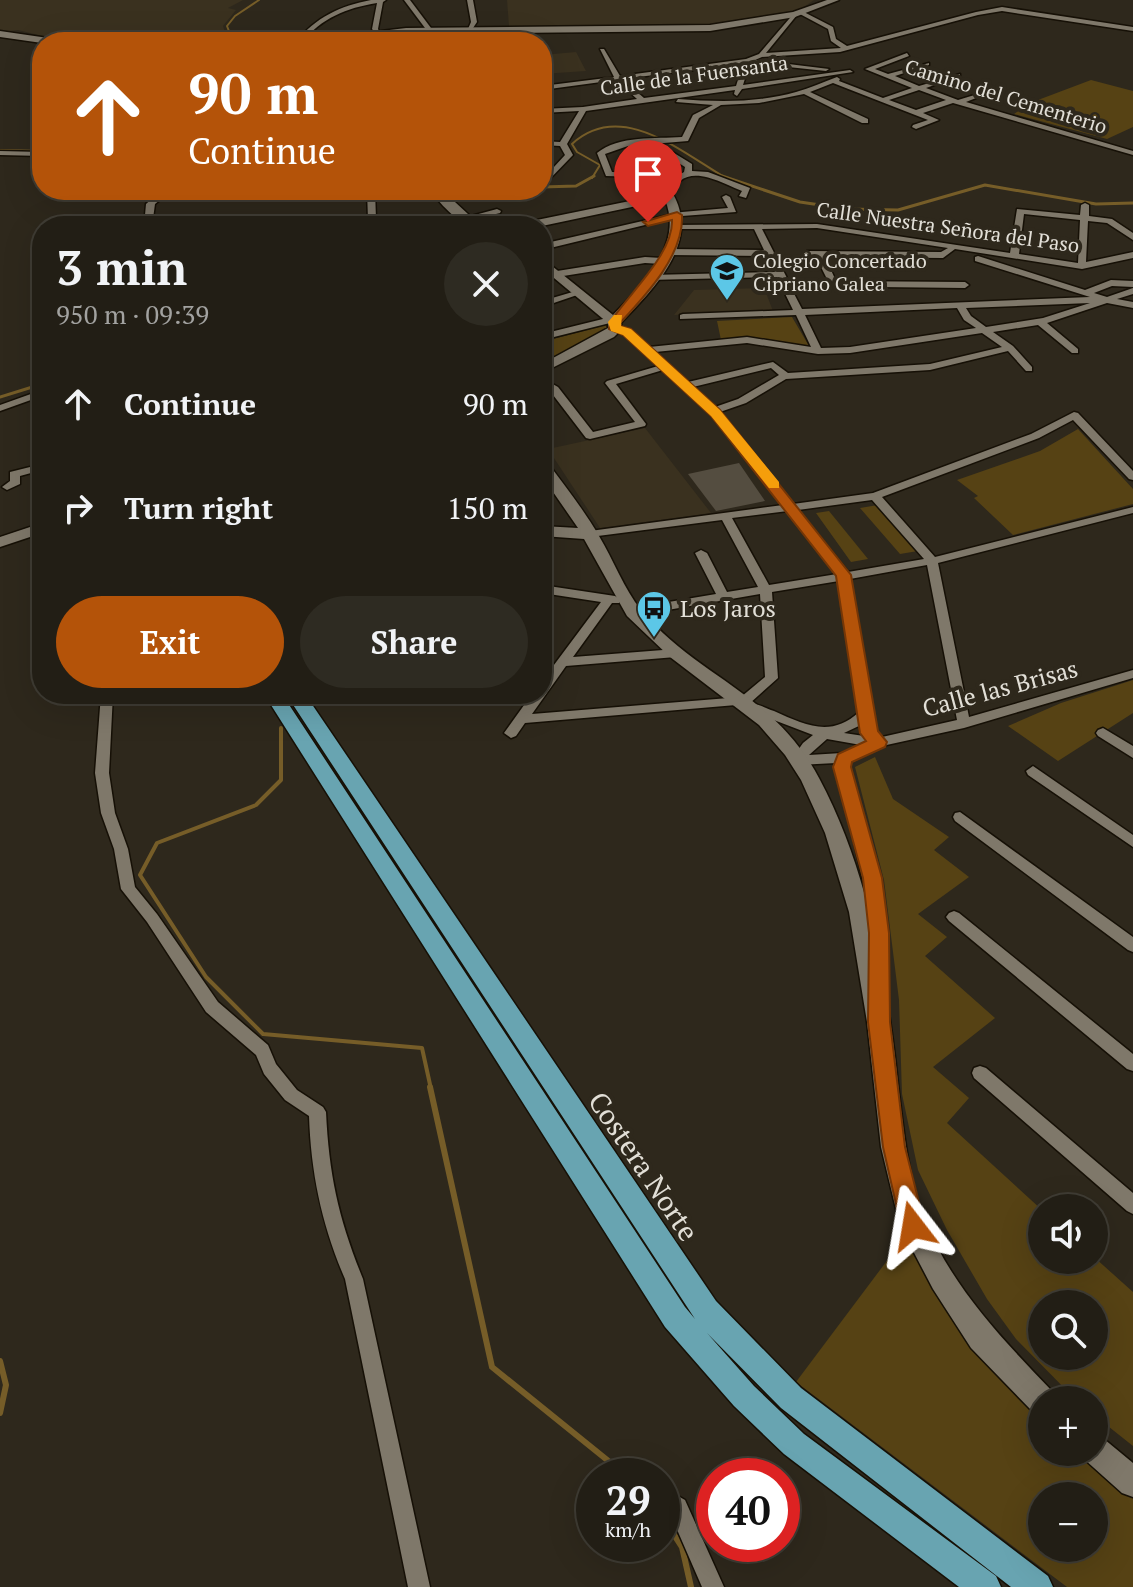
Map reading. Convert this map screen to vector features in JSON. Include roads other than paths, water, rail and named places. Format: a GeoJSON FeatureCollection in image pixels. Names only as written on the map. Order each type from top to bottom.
{"type":"FeatureCollection","features":[{"type":"Feature","properties":{"kind":"main road"},"geometry":{"type":"LineString","coordinates":[[279,704],[675,1317],[744,1396],[794,1444],[985,1587]]}},
{"type":"Feature","properties":{"kind":"main road","name":"Costera Norte"},"geometry":{"type":"LineString","coordinates":[[302,704],[706,1311],[791,1398],[1037,1587]]}},
{"type":"Feature","properties":{"kind":"street"},"geometry":{"type":"LineString","coordinates":[[309,32],[328,13],[354,2],[381,0],[376,32]]}},
{"type":"Feature","properties":{"kind":"street"},"geometry":{"type":"LineString","coordinates":[[407,0],[427,30]]}},
{"type":"Feature","properties":{"kind":"street"},"geometry":{"type":"LineString","coordinates":[[470,0],[474,22],[471,29]]}},
{"type":"Feature","properties":{"kind":"street"},"geometry":{"type":"LineString","coordinates":[[392,32],[710,28],[798,13],[835,0]]}},
{"type":"Feature","properties":{"kind":"street"},"geometry":{"type":"LineString","coordinates":[[354,2],[377,18]]}},
{"type":"Feature","properties":{"kind":"street"},"geometry":{"type":"LineString","coordinates":[[747,61],[761,55],[846,48],[1002,9],[1133,29]]}},
{"type":"Feature","properties":{"kind":"street"},"geometry":{"type":"LineString","coordinates":[[798,13],[831,28],[833,40],[846,48]]}},
{"type":"Feature","properties":{"kind":"street"},"geometry":{"type":"LineString","coordinates":[[761,55],[798,13]]}},
{"type":"Feature","properties":{"kind":"street"},"geometry":{"type":"LineString","coordinates":[[0,34],[32,39]]}},
{"type":"Feature","properties":{"kind":"street"},"geometry":{"type":"LineString","coordinates":[[602,50],[619,80],[642,100]]}},
{"type":"Feature","properties":{"kind":"street"},"geometry":{"type":"LineString","coordinates":[[831,50],[850,72]]}},
{"type":"Feature","properties":{"kind":"street"},"geometry":{"type":"LineString","coordinates":[[552,87],[747,61],[850,72],[870,69],[907,55]]}},
{"type":"Feature","properties":{"kind":"street"},"geometry":{"type":"LineString","coordinates":[[730,105],[741,87],[747,61]]}},
{"type":"Feature","properties":{"kind":"street"},"geometry":{"type":"LineString","coordinates":[[888,76],[927,64]]}},
{"type":"Feature","properties":{"kind":"street","name":"Camino del Cementerio"},"geometry":{"type":"LineString","coordinates":[[870,69],[956,101],[1133,153]]}},
{"type":"Feature","properties":{"kind":"street"},"geometry":{"type":"LineString","coordinates":[[654,98],[730,105],[804,92],[850,72]]}},
{"type":"Feature","properties":{"kind":"street","name":"Calle de la Fuensanta"},"geometry":{"type":"LineString","coordinates":[[552,110],[583,109],[850,72]]}},
{"type":"Feature","properties":{"kind":"street"},"geometry":{"type":"LineString","coordinates":[[882,100],[958,75]]}},
{"type":"Feature","properties":{"kind":"street"},"geometry":{"type":"LineString","coordinates":[[833,81],[935,120],[916,127]]}},
{"type":"Feature","properties":{"kind":"street"},"geometry":{"type":"LineString","coordinates":[[915,113],[989,91]]}},
{"type":"Feature","properties":{"kind":"street"},"geometry":{"type":"LineString","coordinates":[[804,92],[865,121]]}},
{"type":"Feature","properties":{"kind":"street"},"geometry":{"type":"LineString","coordinates":[[645,175],[609,174],[601,153],[605,149],[626,144],[685,139],[696,117],[718,105]]}},
{"type":"Feature","properties":{"kind":"street"},"geometry":{"type":"LineString","coordinates":[[552,173],[569,155],[563,144],[566,134],[582,117],[583,109]]}},
{"type":"Feature","properties":{"kind":"street"},"geometry":{"type":"LineString","coordinates":[[552,143],[563,144]]}},
{"type":"Feature","properties":{"kind":"street"},"geometry":{"type":"LineString","coordinates":[[652,143],[685,161],[689,166],[688,173]]}},
{"type":"Feature","properties":{"kind":"street"},"geometry":{"type":"LineString","coordinates":[[626,144],[645,164],[642,191]]}},
{"type":"Feature","properties":{"kind":"street"},"geometry":{"type":"LineString","coordinates":[[636,155],[664,151]]}},
{"type":"Feature","properties":{"kind":"street"},"geometry":{"type":"LineString","coordinates":[[0,153],[32,154]]}},
{"type":"Feature","properties":{"kind":"street"},"geometry":{"type":"LineString","coordinates":[[665,166],[665,177],[674,181]]}},
{"type":"Feature","properties":{"kind":"street"},"geometry":{"type":"LineString","coordinates":[[552,365],[563,361],[613,324],[666,256],[677,221],[669,196],[674,181],[688,173],[705,174],[747,190],[743,196]]}},
{"type":"Feature","properties":{"kind":"street"},"geometry":{"type":"LineString","coordinates":[[552,221],[669,196]]}},
{"type":"Feature","properties":{"kind":"street"},"geometry":{"type":"LineString","coordinates":[[552,245],[733,210],[726,197]]}},
{"type":"Feature","properties":{"kind":"street"},"geometry":{"type":"LineString","coordinates":[[446,200],[463,216]]}},
{"type":"Feature","properties":{"kind":"street"},"geometry":{"type":"LineString","coordinates":[[1082,266],[1085,205]]}},
{"type":"Feature","properties":{"kind":"street"},"geometry":{"type":"LineString","coordinates":[[486,216],[497,211]]}},
{"type":"Feature","properties":{"kind":"street"},"geometry":{"type":"LineString","coordinates":[[1014,257],[1020,211],[1109,221],[1133,237]]}},
{"type":"Feature","properties":{"kind":"street","name":"Calle Nuestra Señora del Paso"},"geometry":{"type":"LineString","coordinates":[[677,221],[817,226],[955,248],[977,256],[1014,257],[1082,266],[1133,255]]}},
{"type":"Feature","properties":{"kind":"street"},"geometry":{"type":"LineString","coordinates":[[756,225],[818,351]]}},
{"type":"Feature","properties":{"kind":"street"},"geometry":{"type":"LineString","coordinates":[[807,254],[943,255],[955,248]]}},
{"type":"Feature","properties":{"kind":"street"},"geometry":{"type":"LineString","coordinates":[[557,274],[666,256],[770,253]]}},
{"type":"Feature","properties":{"kind":"street"},"geometry":{"type":"LineString","coordinates":[[819,254],[833,283]]}},
{"type":"Feature","properties":{"kind":"street"},"geometry":{"type":"LineString","coordinates":[[867,254],[872,282]]}},
{"type":"Feature","properties":{"kind":"street"},"geometry":{"type":"LineString","coordinates":[[1029,369],[1010,348],[967,318],[960,305],[977,256],[1107,300],[1133,305]]}},
{"type":"Feature","properties":{"kind":"street"},"geometry":{"type":"LineString","coordinates":[[552,270],[613,324],[627,332],[713,411],[844,575],[869,733],[879,742]]}},
{"type":"Feature","properties":{"kind":"street"},"geometry":{"type":"LineString","coordinates":[[651,278],[965,285]]}},
{"type":"Feature","properties":{"kind":"street"},"geometry":{"type":"LineString","coordinates":[[1085,293],[1111,283],[1133,284]]}},
{"type":"Feature","properties":{"kind":"street"},"geometry":{"type":"LineString","coordinates":[[647,350],[747,340],[818,351],[850,350],[1040,322],[1133,291]]}},
{"type":"Feature","properties":{"kind":"street"},"geometry":{"type":"LineString","coordinates":[[552,301],[579,293]]}},
{"type":"Feature","properties":{"kind":"street"},"geometry":{"type":"LineString","coordinates":[[683,317],[1107,300]]}},
{"type":"Feature","properties":{"kind":"street"},"geometry":{"type":"LineString","coordinates":[[1040,322],[1075,351]]}},
{"type":"Feature","properties":{"kind":"street"},"geometry":{"type":"LineString","coordinates":[[552,335],[613,324]]}},
{"type":"Feature","properties":{"kind":"street"},"geometry":{"type":"LineString","coordinates":[[713,411],[742,401],[785,375],[930,367],[1010,348]]}},
{"type":"Feature","properties":{"kind":"street"},"geometry":{"type":"LineString","coordinates":[[684,386],[773,365],[785,375]]}},
{"type":"Feature","properties":{"kind":"street"},"geometry":{"type":"LineString","coordinates":[[552,388],[590,436],[641,424],[610,383],[664,367]]}},
{"type":"Feature","properties":{"kind":"street"},"geometry":{"type":"LineString","coordinates":[[0,408],[32,397]]}},
{"type":"Feature","properties":{"kind":"street"},"geometry":{"type":"LineString","coordinates":[[552,532],[590,534],[875,496],[1035,436],[1074,415],[1133,477]]}},
{"type":"Feature","properties":{"kind":"street"},"geometry":{"type":"LineString","coordinates":[[7,487],[16,482],[14,474],[32,470]]}},
{"type":"Feature","properties":{"kind":"street"},"geometry":{"type":"LineString","coordinates":[[552,479],[590,534],[623,604],[676,653],[748,704],[790,725],[824,734],[879,742]]}},
{"type":"Feature","properties":{"kind":"street"},"geometry":{"type":"LineString","coordinates":[[875,496],[932,561],[964,723]]}},
{"type":"Feature","properties":{"kind":"street"},"geometry":{"type":"LineString","coordinates":[[552,591],[623,604],[724,597],[932,561],[1133,510]]}},
{"type":"Feature","properties":{"kind":"street"},"geometry":{"type":"LineString","coordinates":[[521,719],[748,704],[772,678],[766,590],[726,517]]}},
{"type":"Feature","properties":{"kind":"street"},"geometry":{"type":"LineString","coordinates":[[0,542],[32,531]]}},
{"type":"Feature","properties":{"kind":"street"},"geometry":{"type":"LineString","coordinates":[[701,553],[724,597]]}},
{"type":"Feature","properties":{"kind":"street"},"geometry":{"type":"LineString","coordinates":[[552,676],[623,604]]}},
{"type":"Feature","properties":{"kind":"street"},"geometry":{"type":"LineString","coordinates":[[552,664],[676,653]]}},
{"type":"Feature","properties":{"kind":"street","name":"Calle las Brisas"},"geometry":{"type":"LineString","coordinates":[[879,742],[964,723],[1133,674]]}},
{"type":"Feature","properties":{"kind":"street"},"geometry":{"type":"LineString","coordinates":[[106,704],[102,773],[108,813],[121,849],[128,889],[152,918],[212,1007],[262,1050],[270,1069],[291,1095],[317,1112],[320,1170],[334,1234],[354,1279],[419,1587]]}},
{"type":"Feature","properties":{"kind":"street"},"geometry":{"type":"LineString","coordinates":[[511,733],[532,704]]}},
{"type":"Feature","properties":{"kind":"street"},"geometry":{"type":"LineString","coordinates":[[748,704],[779,734],[798,760],[835,833],[860,912],[879,1022],[894,1147],[913,1226],[981,1338],[1028,1387]]}},
{"type":"Feature","properties":{"kind":"street"},"geometry":{"type":"LineString","coordinates":[[798,760],[812,742],[824,734],[847,729],[866,713]]}},
{"type":"Feature","properties":{"kind":"street"},"geometry":{"type":"LineString","coordinates":[[1103,733],[1133,753]]}},
{"type":"Feature","properties":{"kind":"street"},"geometry":{"type":"LineString","coordinates":[[798,760],[844,758],[879,742]]}},
{"type":"Feature","properties":{"kind":"street"},"geometry":{"type":"LineString","coordinates":[[844,758],[842,767],[873,878],[879,933],[879,1022]]}},
{"type":"Feature","properties":{"kind":"street"},"geometry":{"type":"LineString","coordinates":[[1033,771],[1133,842]]}},
{"type":"Feature","properties":{"kind":"street"},"geometry":{"type":"LineString","coordinates":[[960,817],[1133,946]]}},
{"type":"Feature","properties":{"kind":"street"},"geometry":{"type":"LineString","coordinates":[[954,917],[1133,1064]]}},
{"type":"Feature","properties":{"kind":"street"},"geometry":{"type":"LineString","coordinates":[[980,1073],[1133,1205]]}},
{"type":"Feature","properties":{"kind":"street"},"geometry":{"type":"LineString","coordinates":[[1108,1461],[1133,1482]]}},
{"type":"Feature","properties":{"kind":"street"},"geometry":{"type":"LineString","coordinates":[[680,1512],[713,1587]]}},
{"type":"Feature","properties":{"kind":"waterway"},"geometry":{"type":"LineString","coordinates":[[229,32],[227,26],[235,16],[259,0]]}},
{"type":"Feature","properties":{"kind":"waterway"},"geometry":{"type":"LineString","coordinates":[[593,177],[600,165],[577,152],[572,144],[591,131],[610,127],[630,128],[650,134],[724,177]]}},
{"type":"Feature","properties":{"kind":"waterway"},"geometry":{"type":"LineString","coordinates":[[0,150],[32,151]]}},
{"type":"Feature","properties":{"kind":"waterway"},"geometry":{"type":"LineString","coordinates":[[552,187],[576,186],[593,177]]}},
{"type":"Feature","properties":{"kind":"waterway"},"geometry":{"type":"LineString","coordinates":[[724,177],[800,202],[847,209],[898,210],[985,185],[1096,204],[1133,203]]}},
{"type":"Feature","properties":{"kind":"waterway"},"geometry":{"type":"LineString","coordinates":[[0,397],[32,387]]}},
{"type":"Feature","properties":{"kind":"waterway"},"geometry":{"type":"LineString","coordinates":[[281,728],[281,780],[256,805],[157,843],[140,875],[206,977],[263,1034],[422,1048],[431,1089]]}},
{"type":"Feature","properties":{"kind":"waterway"},"geometry":{"type":"LineString","coordinates":[[430,1087],[492,1367],[605,1458]]}},
{"type":"Feature","properties":{"kind":"waterway"},"geometry":{"type":"LineString","coordinates":[[0,1361],[6,1385],[0,1413]]}},
{"type":"Feature","properties":{"kind":"waterway"},"geometry":{"type":"LineString","coordinates":[[680,1544],[691,1587]]}},
{"type":"Feature","properties":{"kind":"place","name":"Colegio Concertado Cipriano Galea"},"geometry":{"type":"Point","coordinates":[727,302]}},
{"type":"Feature","properties":{"kind":"place","name":"Los Jaros"},"geometry":{"type":"Point","coordinates":[654,639]}}]}
